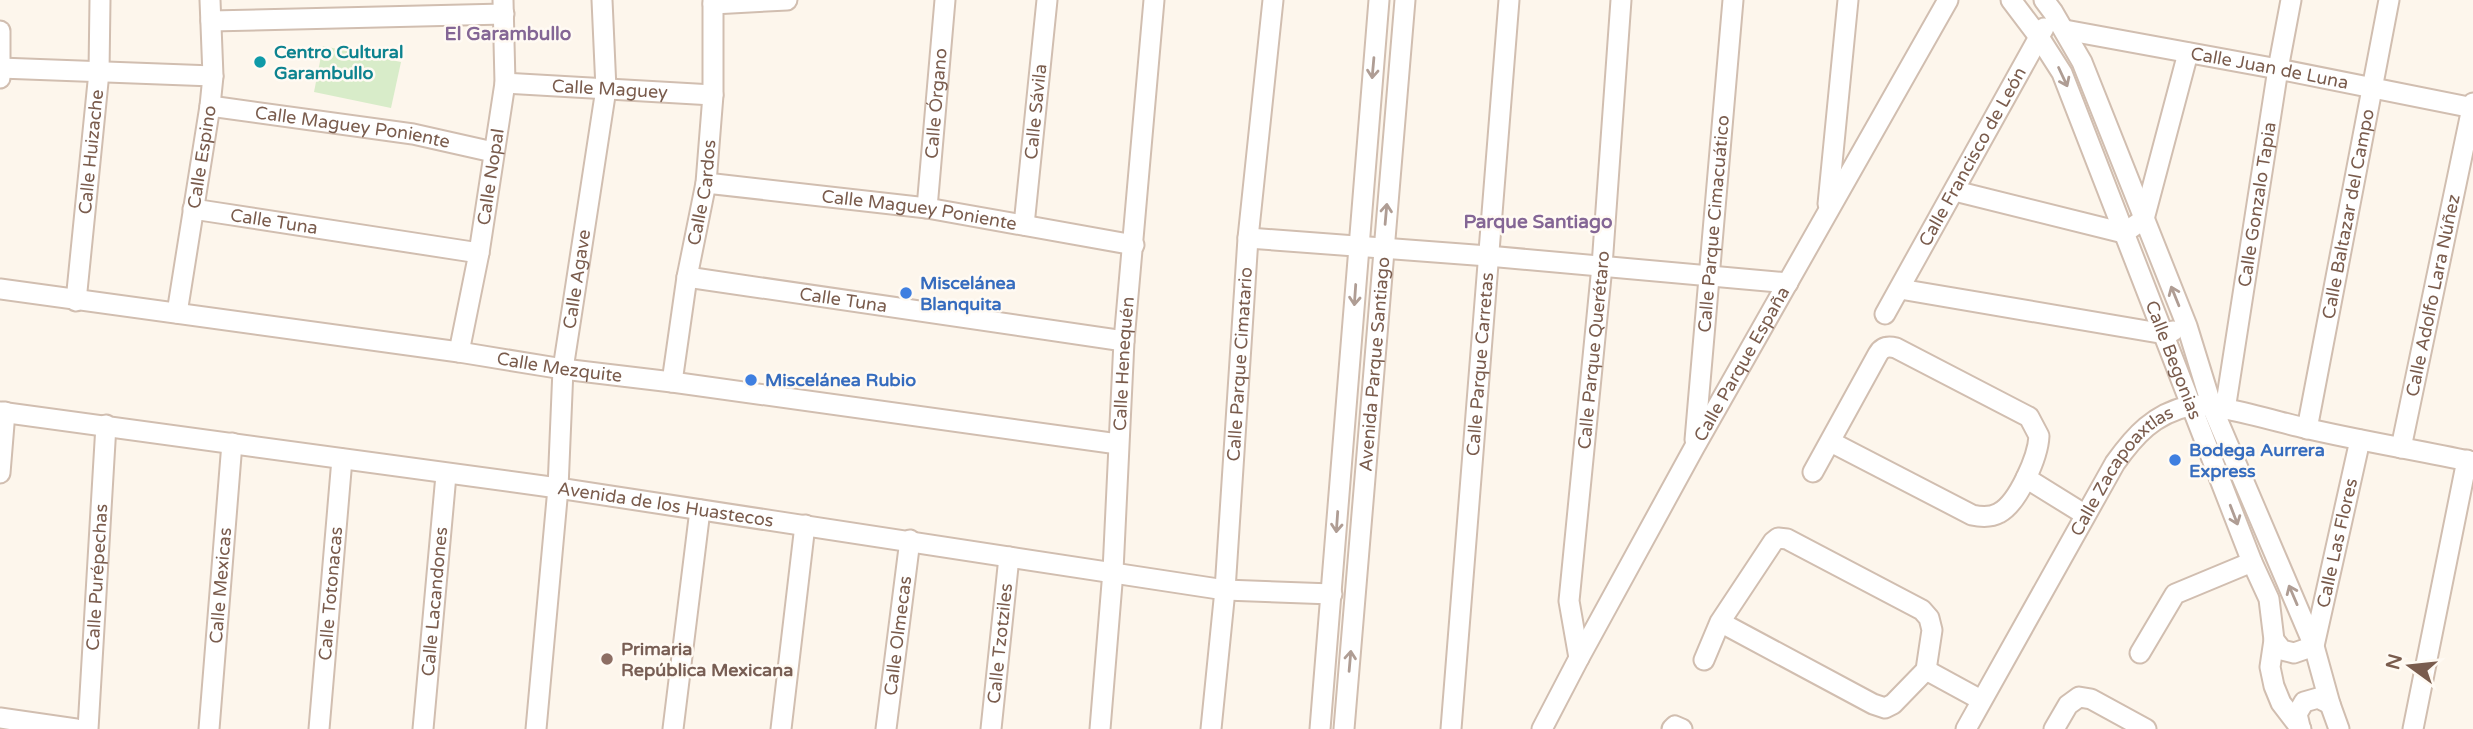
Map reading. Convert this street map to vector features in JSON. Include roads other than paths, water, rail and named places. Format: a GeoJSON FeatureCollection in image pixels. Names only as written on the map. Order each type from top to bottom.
{"type":"FeatureCollection","features":[{"type":"Feature","properties":{"kind":"street","name":"Calle Huizache"},"geometry":{"type":"LineString","coordinates":[[76,301],[99,72],[100,0]]}},
{"type":"Feature","properties":{"kind":"street","name":"Calle Espino"},"geometry":{"type":"LineString","coordinates":[[177,313],[210,106],[213,76],[210,0]]}},
{"type":"Feature","properties":{"kind":"street","name":"Calle Agave"},"geometry":{"type":"LineString","coordinates":[[536,729],[558,488],[564,369],[606,89],[602,0]]}},
{"type":"Feature","properties":{"kind":"street"},"geometry":{"type":"LineString","coordinates":[[713,2],[788,0]]}},
{"type":"Feature","properties":{"kind":"street","name":"Calle Órgano"},"geometry":{"type":"LineString","coordinates":[[927,208],[945,0]]}},
{"type":"Feature","properties":{"kind":"street","name":"Calle Sávila"},"geometry":{"type":"LineString","coordinates":[[1024,225],[1047,0]]}},
{"type":"Feature","properties":{"kind":"street","name":"Calle Henequén"},"geometry":{"type":"LineString","coordinates":[[1100,729],[1112,571],[1124,341],[1154,0]]}},
{"type":"Feature","properties":{"kind":"street","name":"Calle Parque Cimatario"},"geometry":{"type":"LineString","coordinates":[[1211,729],[1225,590],[1248,237],[1273,0]]}},
{"type":"Feature","properties":{"kind":"street","name":"Avenida Parque Santiago"},"geometry":{"type":"LineString","coordinates":[[1320,729],[1379,0]]}},
{"type":"Feature","properties":{"kind":"street","name":"Avenida Parque Santiago"},"geometry":{"type":"LineString","coordinates":[[1344,729],[1405,0]]}},
{"type":"Feature","properties":{"kind":"street","name":"Calle Parque Carretas"},"geometry":{"type":"LineString","coordinates":[[1451,729],[1509,0]]}},
{"type":"Feature","properties":{"kind":"street","name":"Calle Parque Querétaro"},"geometry":{"type":"LineString","coordinates":[[1579,658],[1569,601],[1602,266],[1621,0]]}},
{"type":"Feature","properties":{"kind":"street","name":"Calle Parque Cimacuático"},"geometry":{"type":"LineString","coordinates":[[1694,448],[1733,0]]}},
{"type":"Feature","properties":{"kind":"street"},"geometry":{"type":"LineString","coordinates":[[1827,211],[1848,0]]}},
{"type":"Feature","properties":{"kind":"street","name":"Calle Parque España"},"geometry":{"type":"LineString","coordinates":[[1542,729],[1694,448],[1948,0]]}},
{"type":"Feature","properties":{"kind":"street","name":"Calle Begonias"},"geometry":{"type":"LineString","coordinates":[[2011,0],[2062,73],[2252,562],[2269,599],[2274,640],[2270,667],[2274,685],[2281,703],[2300,728]]}},
{"type":"Feature","properties":{"kind":"street","name":"Calle Gonzalo Tapia"},"geometry":{"type":"LineString","coordinates":[[2219,409],[2291,0]]}},
{"type":"Feature","properties":{"kind":"street","name":"Calle Baltazar del Campo"},"geometry":{"type":"LineString","coordinates":[[2307,429],[2389,0]]}},
{"type":"Feature","properties":{"kind":"street","name":"Calle Cardos"},"geometry":{"type":"LineString","coordinates":[[672,382],[687,277],[705,183],[713,95],[713,2]]}},
{"type":"Feature","properties":{"kind":"street","name":"Calle Begonias"},"geometry":{"type":"LineString","coordinates":[[2052,4],[2082,62],[2314,646],[2339,729]]}},
{"type":"Feature","properties":{"kind":"street","name":"Calle Francisco de León"},"geometry":{"type":"LineString","coordinates":[[1885,314],[2039,37],[2052,4]]}},
{"type":"Feature","properties":{"kind":"street"},"geometry":{"type":"LineString","coordinates":[[211,21],[503,7]]}},
{"type":"Feature","properties":{"kind":"street","name":"Calle Nopal"},"geometry":{"type":"LineString","coordinates":[[459,352],[505,83],[503,7]]}},
{"type":"Feature","properties":{"kind":"street","name":"Calle Juan de Luna"},"geometry":{"type":"LineString","coordinates":[[2065,30],[2473,106]]}},
{"type":"Feature","properties":{"kind":"street"},"geometry":{"type":"LineString","coordinates":[[0,31],[0,71],[213,76]]}},
{"type":"Feature","properties":{"kind":"street"},"geometry":{"type":"LineString","coordinates":[[1955,191],[2124,233],[2144,219],[2188,53]]}},
{"type":"Feature","properties":{"kind":"street","name":"Calle Maguey"},"geometry":{"type":"LineString","coordinates":[[505,83],[713,95]]}},
{"type":"Feature","properties":{"kind":"street","name":"Calle Maguey Poniente"},"geometry":{"type":"LineString","coordinates":[[210,106],[413,134],[493,152]]}},
{"type":"Feature","properties":{"kind":"street","name":"Calle Adolfo Lara Núñez"},"geometry":{"type":"LineString","coordinates":[[2401,448],[2473,106]]}},
{"type":"Feature","properties":{"kind":"street","name":"Calle Maguey Poniente"},"geometry":{"type":"LineString","coordinates":[[705,183],[927,208],[1133,245]]}},
{"type":"Feature","properties":{"kind":"street","name":"Calle Tuna"},"geometry":{"type":"LineString","coordinates":[[193,209],[478,253]]}},
{"type":"Feature","properties":{"kind":"street"},"geometry":{"type":"LineString","coordinates":[[1248,237],[1788,283]]}},
{"type":"Feature","properties":{"kind":"street","name":"Calle Tuna"},"geometry":{"type":"LineString","coordinates":[[687,277],[1124,341]]}},
{"type":"Feature","properties":{"kind":"street","name":"Calle Mezquite"},"geometry":{"type":"LineString","coordinates":[[0,289],[1118,444]]}},
{"type":"Feature","properties":{"kind":"street"},"geometry":{"type":"LineString","coordinates":[[1900,289],[2165,334],[2187,326]]}},
{"type":"Feature","properties":{"kind":"street"},"geometry":{"type":"LineString","coordinates":[[1813,472],[1881,349],[1891,347],[2029,417],[2039,436],[2026,478],[2001,512],[1990,517],[1972,515],[1831,442]]}},
{"type":"Feature","properties":{"kind":"street","name":"Calle Zacapoaxtlas"},"geometry":{"type":"LineString","coordinates":[[1966,729],[2084,514],[2134,436],[2162,415],[2192,405],[2219,409],[2470,461]]}},
{"type":"Feature","properties":{"kind":"street"},"geometry":{"type":"LineString","coordinates":[[0,473],[3,412]]}},
{"type":"Feature","properties":{"kind":"street","name":"Avenida de los Huastecos"},"geometry":{"type":"LineString","coordinates":[[3,412],[446,475],[558,488],[1225,590],[1332,594]]}},
{"type":"Feature","properties":{"kind":"street","name":"Calle Purépechas"},"geometry":{"type":"LineString","coordinates":[[88,729],[106,425]]}},
{"type":"Feature","properties":{"kind":"street","name":"Calle Las Flores"},"geometry":{"type":"LineString","coordinates":[[2314,646],[2360,440]]}},
{"type":"Feature","properties":{"kind":"street","name":"Calle Mexicas"},"geometry":{"type":"LineString","coordinates":[[209,729],[232,443]]}},
{"type":"Feature","properties":{"kind":"street","name":"Calle Totonacas"},"geometry":{"type":"LineString","coordinates":[[319,729],[342,459]]}},
{"type":"Feature","properties":{"kind":"street"},"geometry":{"type":"LineString","coordinates":[[2413,729],[2470,461]]}},
{"type":"Feature","properties":{"kind":"street","name":"Calle Lacandones"},"geometry":{"type":"LineString","coordinates":[[423,729],[446,475]]}},
{"type":"Feature","properties":{"kind":"street"},"geometry":{"type":"LineString","coordinates":[[2026,478],[2084,514]]}},
{"type":"Feature","properties":{"kind":"street"},"geometry":{"type":"LineString","coordinates":[[673,729],[700,510]]}},
{"type":"Feature","properties":{"kind":"street"},"geometry":{"type":"LineString","coordinates":[[781,729],[805,525]]}},
{"type":"Feature","properties":{"kind":"street"},"geometry":{"type":"LineString","coordinates":[[1704,660],[1720,622],[1773,542],[1783,537],[1922,610],[1929,618],[1932,629],[1926,670],[1894,704],[1885,708],[1720,622]]}},
{"type":"Feature","properties":{"kind":"street","name":"Calle Olmecas"},"geometry":{"type":"LineString","coordinates":[[886,729],[910,540]]}},
{"type":"Feature","properties":{"kind":"street","name":"Calle Tzotziles"},"geometry":{"type":"LineString","coordinates":[[991,729],[1009,557]]}},
{"type":"Feature","properties":{"kind":"street"},"geometry":{"type":"LineString","coordinates":[[2140,653],[2175,594],[2252,562]]}},
{"type":"Feature","properties":{"kind":"street"},"geometry":{"type":"LineString","coordinates":[[2274,640],[2281,650],[2294,653],[2314,646]]}},
{"type":"Feature","properties":{"kind":"street"},"geometry":{"type":"LineString","coordinates":[[1926,670],[1981,700]]}},
{"type":"Feature","properties":{"kind":"street"},"geometry":{"type":"LineString","coordinates":[[2054,729],[2073,700],[2085,698],[2146,729]]}},
{"type":"Feature","properties":{"kind":"street"},"geometry":{"type":"LineString","coordinates":[[2300,728],[2297,713],[2304,702],[2318,698],[2330,704]]}},
{"type":"Feature","properties":{"kind":"street"},"geometry":{"type":"LineString","coordinates":[[0,719],[76,729]]}},
{"type":"Feature","properties":{"kind":"street"},"geometry":{"type":"LineString","coordinates":[[1672,729],[1675,726],[1682,729]]}},
{"type":"Feature","properties":{"kind":"place","name":"Centro Cultural Garambullo"},"geometry":{"type":"Point","coordinates":[260,62]}},
{"type":"Feature","properties":{"kind":"place","name":"Miscelánea Blanquita"},"geometry":{"type":"Point","coordinates":[906,293]}},
{"type":"Feature","properties":{"kind":"place","name":"Miscelánea Rubio"},"geometry":{"type":"Point","coordinates":[751,380]}},
{"type":"Feature","properties":{"kind":"place","name":"Bodega Aurrera Express"},"geometry":{"type":"Point","coordinates":[2175,460]}},
{"type":"Feature","properties":{"kind":"place","name":"Primaria República Mexicana"},"geometry":{"type":"Point","coordinates":[607,659]}},
{"type":"Feature","properties":{"kind":"district","name":"El Garambullo"},"geometry":{"type":"Point","coordinates":[508,34]}},
{"type":"Feature","properties":{"kind":"district","name":"Parque Santiago"},"geometry":{"type":"Point","coordinates":[1538,222]}}]}
